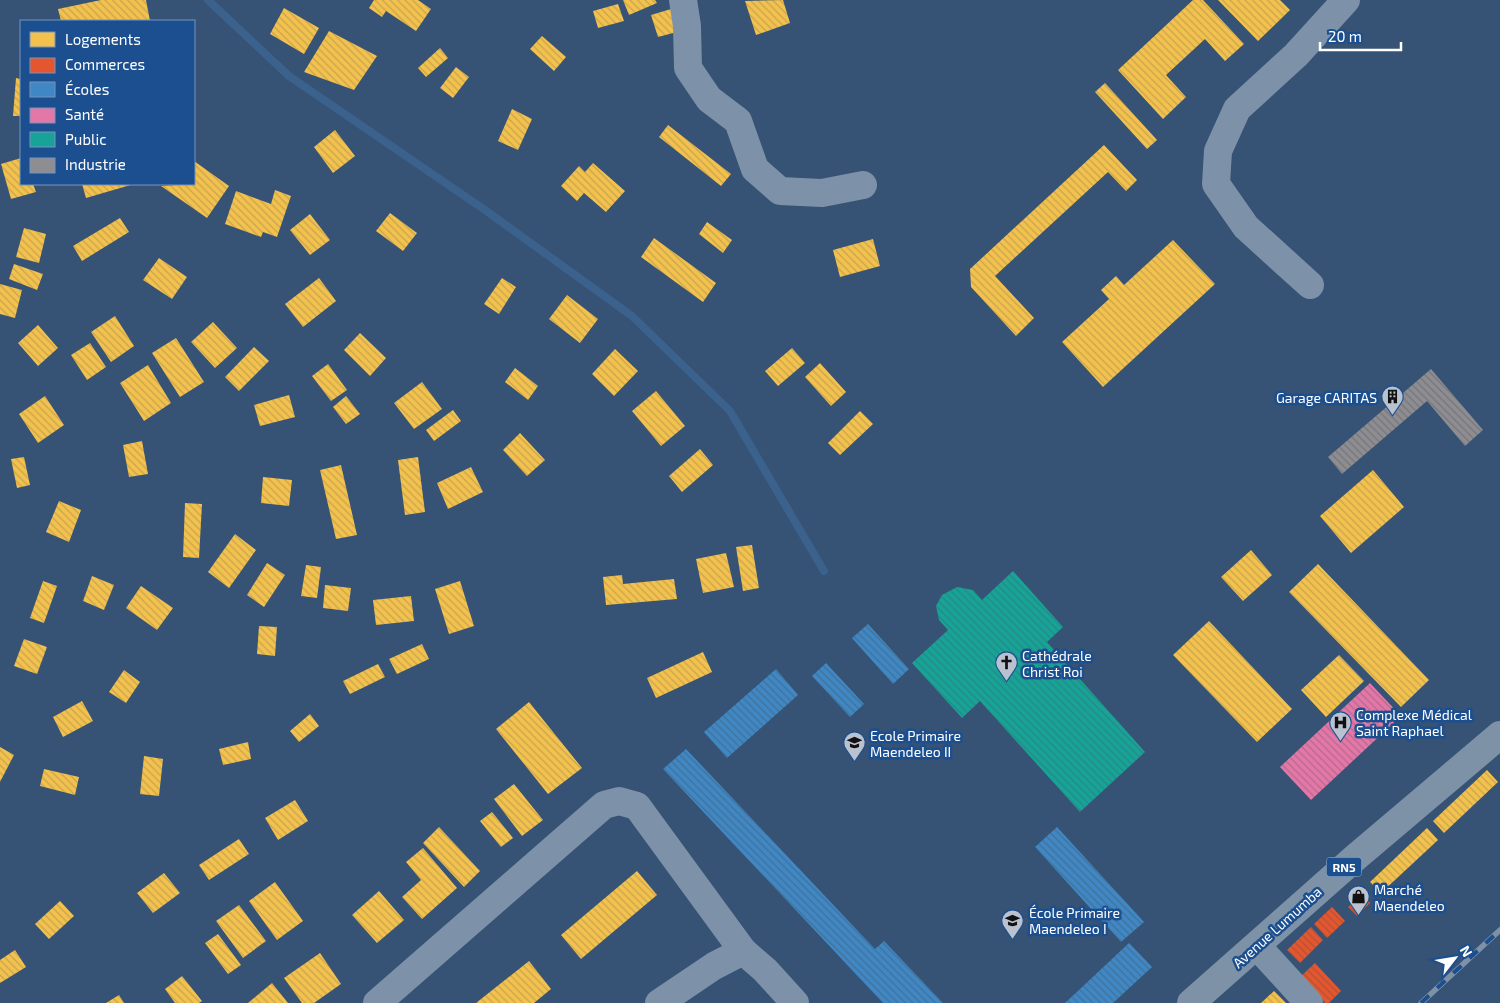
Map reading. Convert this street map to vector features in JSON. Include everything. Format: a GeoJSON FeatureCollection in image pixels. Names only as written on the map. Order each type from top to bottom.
{"type":"FeatureCollection","features":[{"type":"Feature","properties":{"kind":"highway","name":"Avenue Lumumba"},"geometry":{"type":"LineString","coordinates":[[1191,1003],[1356,857],[1500,735]]}},
{"type":"Feature","properties":{"kind":"street"},"geometry":{"type":"LineString","coordinates":[[683,0],[688,68],[709,99],[738,121],[755,169],[780,191],[822,193],[863,185]]}},
{"type":"Feature","properties":{"kind":"street"},"geometry":{"type":"LineString","coordinates":[[1310,285],[1246,227],[1216,184],[1218,151],[1237,109],[1296,55],[1346,0]]}},
{"type":"Feature","properties":{"kind":"street"},"geometry":{"type":"LineString","coordinates":[[377,1003],[604,805],[619,801],[637,806],[743,951],[765,970],[795,1003]]}},
{"type":"Feature","properties":{"kind":"street"},"geometry":{"type":"LineString","coordinates":[[1257,946],[1309,1003]]}},
{"type":"Feature","properties":{"kind":"street"},"geometry":{"type":"LineString","coordinates":[[659,1003],[714,966],[743,951]]}},
{"type":"Feature","properties":{"kind":"building: Logements"},"geometry":{"type":"Polygon","coordinates":[[[101,0],[146,0],[150,20],[61,20],[58,9],[101,0]]]}},
{"type":"Feature","properties":{"kind":"building: Logements"},"geometry":{"type":"Polygon","coordinates":[[[374,0],[418,0],[431,9],[416,31],[386,11],[382,17],[369,8],[374,0]]]}},
{"type":"Feature","properties":{"kind":"building: Logements"},"geometry":{"type":"Polygon","coordinates":[[[623,0],[655,0],[657,3],[629,15],[623,0]]]}},
{"type":"Feature","properties":{"kind":"building: Logements"},"geometry":{"type":"Polygon","coordinates":[[[783,0],[790,23],[756,35],[745,1],[783,0]]]}},
{"type":"Feature","properties":{"kind":"building: Logements"},"geometry":{"type":"Polygon","coordinates":[[[1193,0],[1203,0],[1244,44],[1225,61],[1205,39],[1166,75],[1186,97],[1163,119],[1118,70],[1193,0]]]}},
{"type":"Feature","properties":{"kind":"building: Logements"},"geometry":{"type":"Polygon","coordinates":[[[1218,0],[1280,0],[1290,10],[1258,41],[1218,0]]]}},
{"type":"Feature","properties":{"kind":"building: Logements"},"geometry":{"type":"Polygon","coordinates":[[[618,4],[624,21],[598,28],[593,11],[618,4]]]}},
{"type":"Feature","properties":{"kind":"building: Logements"},"geometry":{"type":"Polygon","coordinates":[[[284,8],[319,28],[304,54],[270,34],[284,8]]]}},
{"type":"Feature","properties":{"kind":"building: Logements"},"geometry":{"type":"Polygon","coordinates":[[[671,9],[677,32],[658,37],[651,15],[671,9]]]}},
{"type":"Feature","properties":{"kind":"building: Logements"},"geometry":{"type":"Polygon","coordinates":[[[329,31],[377,56],[354,90],[304,72],[329,31]]]}},
{"type":"Feature","properties":{"kind":"building: Logements"},"geometry":{"type":"Polygon","coordinates":[[[542,36],[566,57],[554,71],[530,49],[542,36]]]}},
{"type":"Feature","properties":{"kind":"building: Logements"},"geometry":{"type":"Polygon","coordinates":[[[440,48],[448,58],[426,77],[418,68],[440,48]]]}},
{"type":"Feature","properties":{"kind":"building: Logements"},"geometry":{"type":"Polygon","coordinates":[[[456,67],[469,77],[453,98],[440,88],[456,67]]]}},
{"type":"Feature","properties":{"kind":"building: Logements"},"geometry":{"type":"Polygon","coordinates":[[[16,78],[20,79],[20,116],[13,116],[16,78]]]}},
{"type":"Feature","properties":{"kind":"building: Logements"},"geometry":{"type":"Polygon","coordinates":[[[1105,83],[1157,140],[1147,149],[1095,92],[1105,83]]]}},
{"type":"Feature","properties":{"kind":"building: Logements"},"geometry":{"type":"Polygon","coordinates":[[[512,109],[532,119],[518,150],[498,141],[512,109]]]}},
{"type":"Feature","properties":{"kind":"building: Logements"},"geometry":{"type":"Polygon","coordinates":[[[668,125],[731,174],[721,186],[659,137],[668,125]]]}},
{"type":"Feature","properties":{"kind":"building: Logements"},"geometry":{"type":"Polygon","coordinates":[[[335,130],[355,156],[333,173],[314,147],[335,130]]]}},
{"type":"Feature","properties":{"kind":"building: Logements"},"geometry":{"type":"Polygon","coordinates":[[[1104,145],[1137,180],[1126,191],[1108,172],[995,276],[1034,318],[1016,336],[971,287],[970,269],[1104,145]]]}},
{"type":"Feature","properties":{"kind":"building: Logements"},"geometry":{"type":"Polygon","coordinates":[[[20,158],[20,185],[33,185],[36,192],[11,199],[1,164],[20,158]]]}},
{"type":"Feature","properties":{"kind":"building: Logements"},"geometry":{"type":"Polygon","coordinates":[[[195,162],[229,186],[207,218],[161,186],[195,185],[195,162]]]}},
{"type":"Feature","properties":{"kind":"building: Logements"},"geometry":{"type":"Polygon","coordinates":[[[593,163],[625,191],[606,212],[584,193],[577,201],[561,186],[579,166],[585,172],[593,163]]]}},
{"type":"Feature","properties":{"kind":"building: Logements"},"geometry":{"type":"Polygon","coordinates":[[[82,185],[131,185],[86,198],[82,185]]]}},
{"type":"Feature","properties":{"kind":"building: Logements"},"geometry":{"type":"Polygon","coordinates":[[[275,190],[291,196],[277,237],[263,232],[261,237],[225,224],[236,191],[271,204],[275,190]]]}},
{"type":"Feature","properties":{"kind":"building: Logements"},"geometry":{"type":"Polygon","coordinates":[[[390,213],[417,233],[403,251],[376,231],[390,213]]]}},
{"type":"Feature","properties":{"kind":"building: Logements"},"geometry":{"type":"Polygon","coordinates":[[[310,214],[330,240],[310,255],[290,230],[310,214]]]}},
{"type":"Feature","properties":{"kind":"building: Logements"},"geometry":{"type":"Polygon","coordinates":[[[120,218],[129,232],[82,261],[73,246],[120,218]]]}},
{"type":"Feature","properties":{"kind":"building: Logements"},"geometry":{"type":"Polygon","coordinates":[[[707,222],[732,240],[723,253],[699,234],[707,222]]]}},
{"type":"Feature","properties":{"kind":"building: Logements"},"geometry":{"type":"Polygon","coordinates":[[[24,228],[46,234],[39,263],[16,257],[24,228]]]}},
{"type":"Feature","properties":{"kind":"building: Logements"},"geometry":{"type":"Polygon","coordinates":[[[654,238],[716,283],[703,302],[641,257],[654,238]]]}},
{"type":"Feature","properties":{"kind":"building: Logements"},"geometry":{"type":"Polygon","coordinates":[[[873,239],[880,266],[840,277],[833,250],[873,239]]]}},
{"type":"Feature","properties":{"kind":"building: Logements"},"geometry":{"type":"Polygon","coordinates":[[[1173,240],[1215,284],[1103,387],[1062,342],[1109,299],[1101,290],[1116,276],[1124,285],[1173,240]]]}},
{"type":"Feature","properties":{"kind":"building: Logements"},"geometry":{"type":"Polygon","coordinates":[[[159,258],[187,277],[172,299],[143,280],[159,258]]]}},
{"type":"Feature","properties":{"kind":"building: Logements"},"geometry":{"type":"Polygon","coordinates":[[[14,264],[43,274],[37,290],[9,279],[14,264]]]}},
{"type":"Feature","properties":{"kind":"building: Logements"},"geometry":{"type":"Polygon","coordinates":[[[319,278],[336,301],[303,327],[285,304],[319,278]]]}},
{"type":"Feature","properties":{"kind":"building: Logements"},"geometry":{"type":"Polygon","coordinates":[[[502,278],[516,287],[499,314],[484,304],[502,278]]]}},
{"type":"Feature","properties":{"kind":"building: Logements"},"geometry":{"type":"Polygon","coordinates":[[[0,284],[22,290],[15,318],[0,314],[0,284]]]}},
{"type":"Feature","properties":{"kind":"building: Logements"},"geometry":{"type":"Polygon","coordinates":[[[567,295],[598,319],[580,343],[549,319],[567,295]]]}},
{"type":"Feature","properties":{"kind":"building: Logements"},"geometry":{"type":"Polygon","coordinates":[[[115,316],[134,346],[111,362],[91,332],[115,316]]]}},
{"type":"Feature","properties":{"kind":"building: Logements"},"geometry":{"type":"Polygon","coordinates":[[[213,322],[237,348],[215,368],[191,342],[213,322]]]}},
{"type":"Feature","properties":{"kind":"building: Logements"},"geometry":{"type":"Polygon","coordinates":[[[38,325],[58,348],[38,366],[18,343],[38,325]]]}},
{"type":"Feature","properties":{"kind":"building: Logements"},"geometry":{"type":"Polygon","coordinates":[[[360,333],[386,358],[370,376],[344,350],[360,333]]]}},
{"type":"Feature","properties":{"kind":"building: Logements"},"geometry":{"type":"Polygon","coordinates":[[[176,338],[204,382],[180,397],[152,353],[176,338]]]}},
{"type":"Feature","properties":{"kind":"building: Logements"},"geometry":{"type":"Polygon","coordinates":[[[90,343],[106,367],[87,380],[71,355],[90,343]]]}},
{"type":"Feature","properties":{"kind":"building: Logements"},"geometry":{"type":"Polygon","coordinates":[[[254,347],[269,361],[239,391],[225,377],[254,347]]]}},
{"type":"Feature","properties":{"kind":"building: Logements"},"geometry":{"type":"Polygon","coordinates":[[[792,348],[805,363],[778,386],[765,371],[792,348]]]}},
{"type":"Feature","properties":{"kind":"building: Logements"},"geometry":{"type":"Polygon","coordinates":[[[615,349],[638,371],[614,396],[592,374],[615,349]]]}},
{"type":"Feature","properties":{"kind":"building: Logements"},"geometry":{"type":"Polygon","coordinates":[[[820,363],[846,392],[831,406],[805,377],[820,363]]]}},
{"type":"Feature","properties":{"kind":"building: Logements"},"geometry":{"type":"Polygon","coordinates":[[[328,364],[347,390],[331,401],[312,376],[328,364]]]}},
{"type":"Feature","properties":{"kind":"building: Logements"},"geometry":{"type":"Polygon","coordinates":[[[148,365],[171,403],[144,421],[120,383],[148,365]]]}},
{"type":"Feature","properties":{"kind":"building: Logements"},"geometry":{"type":"Polygon","coordinates":[[[515,368],[538,386],[528,400],[505,382],[515,368]]]}},
{"type":"Feature","properties":{"kind":"building: Logements"},"geometry":{"type":"Polygon","coordinates":[[[422,382],[442,409],[414,429],[394,403],[422,382]]]}},
{"type":"Feature","properties":{"kind":"building: Logements"},"geometry":{"type":"Polygon","coordinates":[[[656,391],[685,426],[661,446],[632,411],[656,391]]]}},
{"type":"Feature","properties":{"kind":"building: Logements"},"geometry":{"type":"Polygon","coordinates":[[[289,395],[295,417],[260,426],[254,405],[289,395]]]}},
{"type":"Feature","properties":{"kind":"building: Logements"},"geometry":{"type":"Polygon","coordinates":[[[45,396],[64,425],[38,443],[19,414],[45,396]]]}},
{"type":"Feature","properties":{"kind":"building: Logements"},"geometry":{"type":"Polygon","coordinates":[[[346,396],[360,414],[346,424],[333,407],[346,396]]]}},
{"type":"Feature","properties":{"kind":"building: Logements"},"geometry":{"type":"Polygon","coordinates":[[[453,410],[461,421],[434,441],[426,430],[453,410]]]}},
{"type":"Feature","properties":{"kind":"building: Logements"},"geometry":{"type":"Polygon","coordinates":[[[860,411],[873,424],[840,455],[828,443],[860,411]]]}},
{"type":"Feature","properties":{"kind":"building: Logements"},"geometry":{"type":"Polygon","coordinates":[[[520,433],[545,460],[527,476],[503,450],[520,433]]]}},
{"type":"Feature","properties":{"kind":"building: Logements"},"geometry":{"type":"Polygon","coordinates":[[[142,441],[148,474],[129,477],[123,445],[142,441]]]}},
{"type":"Feature","properties":{"kind":"building: Logements"},"geometry":{"type":"Polygon","coordinates":[[[700,449],[713,465],[682,492],[669,476],[700,449]]]}},
{"type":"Feature","properties":{"kind":"building: Logements"},"geometry":{"type":"Polygon","coordinates":[[[24,457],[30,485],[17,488],[11,459],[24,457]]]}},
{"type":"Feature","properties":{"kind":"building: Logements"},"geometry":{"type":"Polygon","coordinates":[[[418,457],[425,512],[405,515],[398,460],[418,457]]]}},
{"type":"Feature","properties":{"kind":"building: Logements"},"geometry":{"type":"Polygon","coordinates":[[[341,465],[357,535],[336,539],[320,470],[341,465]]]}},
{"type":"Feature","properties":{"kind":"building: Logements"},"geometry":{"type":"Polygon","coordinates":[[[471,467],[483,492],[448,509],[437,483],[471,467]]]}},
{"type":"Feature","properties":{"kind":"building: Logements"},"geometry":{"type":"Polygon","coordinates":[[[1373,470],[1404,507],[1351,553],[1320,516],[1373,470]]]}},
{"type":"Feature","properties":{"kind":"building: Logements"},"geometry":{"type":"Polygon","coordinates":[[[263,477],[292,480],[289,506],[261,503],[263,477]]]}},
{"type":"Feature","properties":{"kind":"building: Logements"},"geometry":{"type":"Polygon","coordinates":[[[59,501],[81,510],[69,542],[46,532],[59,501]]]}},
{"type":"Feature","properties":{"kind":"building: Logements"},"geometry":{"type":"Polygon","coordinates":[[[185,503],[202,504],[199,558],[183,557],[185,503]]]}},
{"type":"Feature","properties":{"kind":"building: Logements"},"geometry":{"type":"Polygon","coordinates":[[[235,534],[256,550],[229,588],[208,572],[235,534]]]}},
{"type":"Feature","properties":{"kind":"building: Logements"},"geometry":{"type":"Polygon","coordinates":[[[752,545],[759,588],[743,591],[736,547],[752,545]]]}},
{"type":"Feature","properties":{"kind":"building: Logements"},"geometry":{"type":"Polygon","coordinates":[[[1251,550],[1272,575],[1243,601],[1221,577],[1251,550]]]}},
{"type":"Feature","properties":{"kind":"building: Logements"},"geometry":{"type":"Polygon","coordinates":[[[726,553],[734,587],[703,593],[696,559],[726,553]]]}},
{"type":"Feature","properties":{"kind":"building: Logements"},"geometry":{"type":"Polygon","coordinates":[[[267,563],[285,575],[264,607],[247,595],[267,563]]]}},
{"type":"Feature","properties":{"kind":"building: Logements"},"geometry":{"type":"Polygon","coordinates":[[[1318,564],[1429,680],[1401,707],[1289,592],[1318,564]]]}},
{"type":"Feature","properties":{"kind":"building: Logements"},"geometry":{"type":"Polygon","coordinates":[[[306,565],[321,567],[317,598],[301,596],[306,565]]]}},
{"type":"Feature","properties":{"kind":"building: Logements"},"geometry":{"type":"Polygon","coordinates":[[[622,575],[623,584],[674,579],[677,599],[606,605],[603,577],[622,575]]]}},
{"type":"Feature","properties":{"kind":"building: Logements"},"geometry":{"type":"Polygon","coordinates":[[[92,576],[114,585],[104,610],[83,601],[92,576]]]}},
{"type":"Feature","properties":{"kind":"building: Logements"},"geometry":{"type":"Polygon","coordinates":[[[43,581],[57,586],[44,623],[30,618],[43,581]]]}},
{"type":"Feature","properties":{"kind":"building: Logements"},"geometry":{"type":"Polygon","coordinates":[[[460,581],[474,626],[449,634],[435,589],[460,581]]]}},
{"type":"Feature","properties":{"kind":"building: Logements"},"geometry":{"type":"Polygon","coordinates":[[[325,585],[351,588],[348,611],[323,608],[325,585]]]}},
{"type":"Feature","properties":{"kind":"building: Logements"},"geometry":{"type":"Polygon","coordinates":[[[141,586],[173,608],[157,630],[126,608],[141,586]]]}},
{"type":"Feature","properties":{"kind":"building: Logements"},"geometry":{"type":"Polygon","coordinates":[[[411,596],[414,621],[376,625],[373,600],[411,596]]]}},
{"type":"Feature","properties":{"kind":"building: Logements"},"geometry":{"type":"Polygon","coordinates":[[[1209,621],[1292,709],[1257,742],[1173,655],[1209,621]]]}},
{"type":"Feature","properties":{"kind":"building: Logements"},"geometry":{"type":"Polygon","coordinates":[[[259,626],[277,627],[275,656],[257,654],[259,626]]]}},
{"type":"Feature","properties":{"kind":"building: Logements"},"geometry":{"type":"Polygon","coordinates":[[[24,639],[47,647],[37,674],[14,666],[24,639]]]}},
{"type":"Feature","properties":{"kind":"building: Logements"},"geometry":{"type":"Polygon","coordinates":[[[422,644],[429,659],[397,674],[389,659],[422,644]]]}},
{"type":"Feature","properties":{"kind":"building: Logements"},"geometry":{"type":"Polygon","coordinates":[[[703,652],[712,672],[656,698],[647,678],[703,652]]]}},
{"type":"Feature","properties":{"kind":"building: Logements"},"geometry":{"type":"Polygon","coordinates":[[[1339,655],[1364,681],[1326,717],[1301,690],[1339,655]]]}},
{"type":"Feature","properties":{"kind":"building: Logements"},"geometry":{"type":"Polygon","coordinates":[[[378,664],[385,677],[350,694],[343,681],[378,664]]]}},
{"type":"Feature","properties":{"kind":"building: Logements"},"geometry":{"type":"Polygon","coordinates":[[[124,670],[140,682],[126,703],[109,692],[124,670]]]}},
{"type":"Feature","properties":{"kind":"building: Logements"},"geometry":{"type":"Polygon","coordinates":[[[82,701],[93,721],[63,737],[53,717],[82,701]]]}},
{"type":"Feature","properties":{"kind":"building: Logements"},"geometry":{"type":"Polygon","coordinates":[[[529,702],[582,768],[548,794],[496,729],[529,702]]]}},
{"type":"Feature","properties":{"kind":"building: Logements"},"geometry":{"type":"Polygon","coordinates":[[[310,714],[319,726],[299,742],[290,731],[310,714]]]}},
{"type":"Feature","properties":{"kind":"building: Logements"},"geometry":{"type":"Polygon","coordinates":[[[248,742],[251,759],[223,765],[219,749],[248,742]]]}},
{"type":"Feature","properties":{"kind":"building: Logements"},"geometry":{"type":"Polygon","coordinates":[[[0,747],[14,755],[0,782],[0,747]]]}},
{"type":"Feature","properties":{"kind":"building: Logements"},"geometry":{"type":"Polygon","coordinates":[[[144,756],[163,759],[159,796],[140,794],[144,756]]]}},
{"type":"Feature","properties":{"kind":"building: Logements"},"geometry":{"type":"Polygon","coordinates":[[[44,769],[79,777],[75,795],[40,786],[44,769]]]}},
{"type":"Feature","properties":{"kind":"building: Logements"},"geometry":{"type":"Polygon","coordinates":[[[1487,770],[1498,782],[1444,833],[1433,821],[1487,770]]]}},
{"type":"Feature","properties":{"kind":"building: Logements"},"geometry":{"type":"Polygon","coordinates":[[[514,784],[543,820],[522,836],[494,799],[514,784]]]}},
{"type":"Feature","properties":{"kind":"building: Logements"},"geometry":{"type":"Polygon","coordinates":[[[295,800],[308,821],[278,840],[265,818],[295,800]]]}},
{"type":"Feature","properties":{"kind":"building: Logements"},"geometry":{"type":"Polygon","coordinates":[[[492,812],[513,838],[501,847],[480,821],[492,812]]]}},
{"type":"Feature","properties":{"kind":"building: Logements"},"geometry":{"type":"Polygon","coordinates":[[[439,827],[480,871],[464,887],[423,843],[439,827]]]}},
{"type":"Feature","properties":{"kind":"building: Logements"},"geometry":{"type":"Polygon","coordinates":[[[1427,828],[1438,840],[1381,893],[1370,882],[1427,828]]]}},
{"type":"Feature","properties":{"kind":"building: Logements"},"geometry":{"type":"Polygon","coordinates":[[[239,839],[249,854],[209,880],[199,865],[239,839]]]}},
{"type":"Feature","properties":{"kind":"building: Logements"},"geometry":{"type":"Polygon","coordinates":[[[423,848],[457,888],[422,919],[402,897],[421,880],[406,862],[423,848]]]}},
{"type":"Feature","properties":{"kind":"building: Logements"},"geometry":{"type":"Polygon","coordinates":[[[637,871],[657,895],[581,959],[561,935],[637,871]]]}},
{"type":"Feature","properties":{"kind":"building: Logements"},"geometry":{"type":"Polygon","coordinates":[[[164,873],[180,893],[153,913],[137,893],[164,873]]]}},
{"type":"Feature","properties":{"kind":"building: Logements"},"geometry":{"type":"Polygon","coordinates":[[[275,882],[303,921],[277,940],[249,901],[275,882]]]}},
{"type":"Feature","properties":{"kind":"building: Logements"},"geometry":{"type":"Polygon","coordinates":[[[379,891],[404,920],[377,943],[352,915],[379,891]]]}},
{"type":"Feature","properties":{"kind":"building: Logements"},"geometry":{"type":"Polygon","coordinates":[[[60,901],[74,916],[49,939],[35,924],[60,901]]]}},
{"type":"Feature","properties":{"kind":"building: Logements"},"geometry":{"type":"Polygon","coordinates":[[[239,905],[266,941],[243,958],[216,921],[239,905]]]}},
{"type":"Feature","properties":{"kind":"building: Logements"},"geometry":{"type":"Polygon","coordinates":[[[218,934],[241,965],[228,974],[205,943],[218,934]]]}},
{"type":"Feature","properties":{"kind":"building: Logements"},"geometry":{"type":"Polygon","coordinates":[[[15,950],[26,967],[0,983],[0,960],[15,950]]]}},
{"type":"Feature","properties":{"kind":"building: Logements"},"geometry":{"type":"Polygon","coordinates":[[[320,953],[341,984],[314,1003],[302,1003],[284,978],[320,953]]]}},
{"type":"Feature","properties":{"kind":"building: Logements"},"geometry":{"type":"Polygon","coordinates":[[[529,961],[551,989],[534,1003],[476,1003],[529,961]]]}},
{"type":"Feature","properties":{"kind":"building: Logements"},"geometry":{"type":"Polygon","coordinates":[[[182,976],[202,1001],[199,1003],[175,1003],[165,989],[182,976]]]}},
{"type":"Feature","properties":{"kind":"building: Logements"},"geometry":{"type":"Polygon","coordinates":[[[272,983],[288,1003],[248,1003],[272,983]]]}},
{"type":"Feature","properties":{"kind":"building: Logements"},"geometry":{"type":"Polygon","coordinates":[[[1274,991],[1286,1003],[1261,1003],[1274,991]]]}},
{"type":"Feature","properties":{"kind":"building: Logements"},"geometry":{"type":"Polygon","coordinates":[[[119,995],[124,1003],[106,1003],[119,995]]]}},
{"type":"Feature","properties":{"kind":"building: Commerces"},"geometry":{"type":"Polygon","coordinates":[[[1362,894],[1370,903],[1357,916],[1348,907],[1362,894]]]}},
{"type":"Feature","properties":{"kind":"building: Commerces"},"geometry":{"type":"Polygon","coordinates":[[[1332,907],[1345,921],[1327,938],[1314,924],[1332,907]]]}},
{"type":"Feature","properties":{"kind":"building: Commerces"},"geometry":{"type":"Polygon","coordinates":[[[1311,927],[1323,940],[1300,963],[1287,950],[1311,927]]]}},
{"type":"Feature","properties":{"kind":"building: Commerces"},"geometry":{"type":"Polygon","coordinates":[[[1315,963],[1341,991],[1329,1003],[1325,1003],[1300,977],[1315,963]]]}},
{"type":"Feature","properties":{"kind":"building: Écoles"},"geometry":{"type":"Polygon","coordinates":[[[868,624],[909,669],[893,684],[852,638],[868,624]]]}},
{"type":"Feature","properties":{"kind":"building: Écoles"},"geometry":{"type":"Polygon","coordinates":[[[826,663],[864,704],[850,717],[812,676],[826,663]]]}},
{"type":"Feature","properties":{"kind":"building: Écoles"},"geometry":{"type":"Polygon","coordinates":[[[776,669],[798,695],[727,758],[704,732],[776,669]]]}},
{"type":"Feature","properties":{"kind":"building: Écoles"},"geometry":{"type":"Polygon","coordinates":[[[686,749],[875,949],[884,941],[943,1003],[883,1003],[663,769],[686,749]]]}},
{"type":"Feature","properties":{"kind":"building: Écoles"},"geometry":{"type":"Polygon","coordinates":[[[1057,827],[1144,922],[1121,942],[1035,847],[1057,827]]]}},
{"type":"Feature","properties":{"kind":"building: Écoles"},"geometry":{"type":"Polygon","coordinates":[[[1129,943],[1152,967],[1113,1003],[1065,1003],[1129,943]]]}},
{"type":"Feature","properties":{"kind":"building: Santé","name":"Complexe Médical Saint Raphael"},"geometry":{"type":"Polygon","coordinates":[[[1370,683],[1401,716],[1311,800],[1280,767],[1370,683]]]}},
{"type":"Feature","properties":{"kind":"building: Public","name":"Cathédrale Christ Roi"},"geometry":{"type":"Polygon","coordinates":[[[1013,571],[1063,627],[1047,642],[1145,752],[1080,812],[980,701],[962,718],[912,663],[948,630],[939,620],[936,606],[942,595],[957,587],[973,590],[982,600],[1013,571]]]}},
{"type":"Feature","properties":{"kind":"building: Industrie","name":"Garage CARITAS"},"geometry":{"type":"Polygon","coordinates":[[[1431,369],[1483,430],[1465,446],[1427,401],[1342,474],[1328,457],[1431,369]]]}},
{"type":"Feature","properties":{"kind":"waterway"},"geometry":{"type":"LineString","coordinates":[[208,0],[289,76],[485,210],[632,316],[730,411],[824,571]]}},
{"type":"Feature","properties":{"kind":"railway"},"geometry":{"type":"LineString","coordinates":[[1421,1003],[1500,930]]}},
{"type":"Feature","properties":{"kind":"place","name":"Garage CARITAS"},"geometry":{"type":"Point","coordinates":[1393,416]}},
{"type":"Feature","properties":{"kind":"place","name":"Cathédrale Christ Roi"},"geometry":{"type":"Point","coordinates":[1006,682]}},
{"type":"Feature","properties":{"kind":"place","name":"Complexe Médical Saint Raphael"},"geometry":{"type":"Point","coordinates":[1340,741]}},
{"type":"Feature","properties":{"kind":"place","name":"Ecole Primaire Maendeleo II"},"geometry":{"type":"Point","coordinates":[854,762]}},
{"type":"Feature","properties":{"kind":"place","name":"Marché Maendeleo"},"geometry":{"type":"Point","coordinates":[1358,916]}},
{"type":"Feature","properties":{"kind":"place","name":"École Primaire Maendeleo I"},"geometry":{"type":"Point","coordinates":[1013,939]}}]}
